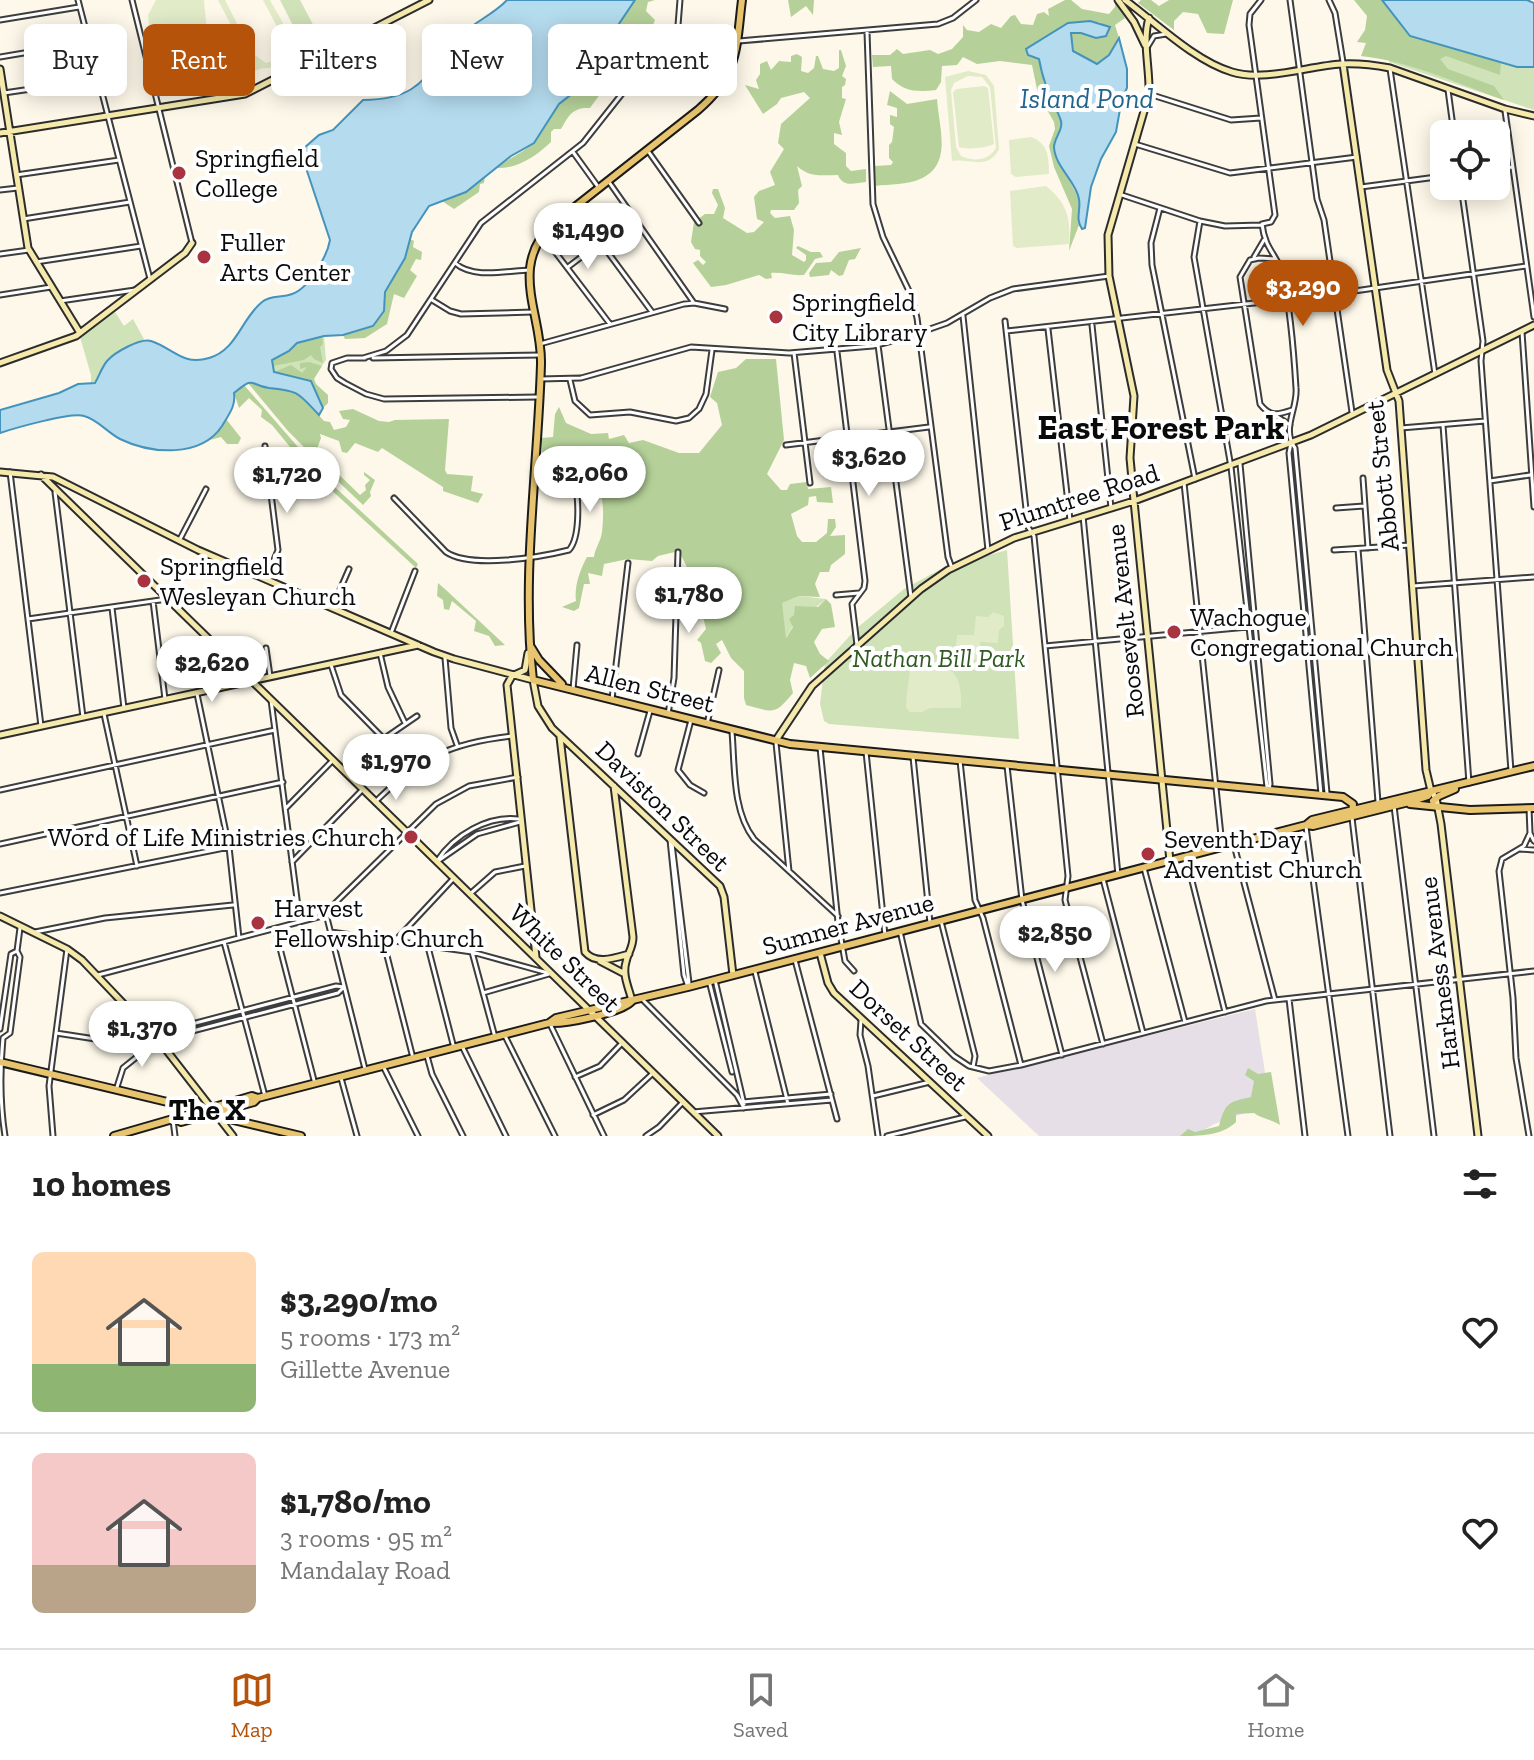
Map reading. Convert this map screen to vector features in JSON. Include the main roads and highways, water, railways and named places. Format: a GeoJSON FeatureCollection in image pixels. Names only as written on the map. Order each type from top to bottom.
{"type":"FeatureCollection","features":[{"type":"Feature","properties":{"kind":"main road"},"geometry":{"type":"LineString","coordinates":[[570,689],[539,660],[529,644],[530,558],[541,355],[530,290],[534,252],[552,225],[715,94],[729,73],[739,41],[742,0]]}},
{"type":"Feature","properties":{"kind":"main road","name":"Allen Street"},"geometry":{"type":"LineString","coordinates":[[529,644],[533,680],[776,740],[913,757],[1346,797],[1350,812]]}},
{"type":"Feature","properties":{"kind":"main road","name":"Sumner Avenue"},"geometry":{"type":"LineString","coordinates":[[1350,812],[1534,766]]}},
{"type":"Feature","properties":{"kind":"main road","name":"Sumner Avenue"},"geometry":{"type":"LineString","coordinates":[[1435,802],[1469,783]]}},
{"type":"Feature","properties":{"kind":"main road","name":"Sumner Avenue"},"geometry":{"type":"LineString","coordinates":[[174,1119],[181,1122],[252,1096],[261,1097],[315,1084],[549,1023],[556,1018],[592,1012],[1306,825],[1313,826],[1378,802],[1393,802]]}},
{"type":"Feature","properties":{"kind":"main road"},"geometry":{"type":"LineString","coordinates":[[1393,802],[1435,802],[1477,810],[1532,808]]}},
{"type":"Feature","properties":{"kind":"main road"},"geometry":{"type":"LineString","coordinates":[[0,1063],[201,1110]]}},
{"type":"Feature","properties":{"kind":"main road"},"geometry":{"type":"LineString","coordinates":[[161,1102],[168,1107],[174,1119]]}},
{"type":"Feature","properties":{"kind":"main road"},"geometry":{"type":"LineString","coordinates":[[236,1104],[239,1115],[249,1123]]}},
{"type":"Feature","properties":{"kind":"main road"},"geometry":{"type":"LineString","coordinates":[[174,1105],[177,1114],[174,1119]]}},
{"type":"Feature","properties":{"kind":"main road","name":"Sumner Avenue"},"geometry":{"type":"LineString","coordinates":[[114,1136],[131,1134],[201,1110],[214,1110]]}},
{"type":"Feature","properties":{"kind":"main road"},"geometry":{"type":"LineString","coordinates":[[214,1110],[229,1119],[298,1136]]}},
{"type":"Feature","properties":{"kind":"water"},"geometry":{"type":"Polygon","coordinates":[[[507,0],[635,0],[619,24],[548,24],[548,96],[569,96],[559,104],[534,143],[511,156],[466,192],[429,206],[412,232],[405,258],[385,292],[384,311],[373,326],[297,343],[272,360],[274,372],[311,381],[323,408],[319,415],[293,392],[249,383],[234,393],[231,410],[213,436],[189,448],[160,450],[132,444],[89,418],[77,415],[0,433],[0,410],[59,393],[78,384],[95,383],[107,361],[134,344],[151,341],[192,360],[218,354],[233,341],[262,302],[292,294],[304,286],[321,263],[330,240],[302,156],[304,148],[319,135],[333,130],[363,100],[406,96],[406,92],[422,81],[422,96],[532,96],[532,24],[474,24],[507,0]]]}},
{"type":"Feature","properties":{"kind":"water"},"geometry":{"type":"Polygon","coordinates":[[[1382,0],[1527,0],[1534,3],[1534,67],[1517,67],[1410,36],[1382,0]]]}},
{"type":"Feature","properties":{"kind":"water","name":"Island Pond"},"geometry":{"type":"Polygon","coordinates":[[[1090,21],[1110,27],[1106,36],[1096,38],[1071,33],[1073,51],[1097,64],[1109,55],[1119,38],[1127,69],[1127,88],[1122,98],[1116,132],[1101,159],[1091,187],[1085,228],[1082,229],[1077,192],[1055,154],[1054,143],[1061,126],[1060,118],[1039,59],[1028,55],[1026,49],[1068,23],[1090,21]]]}},
{"type":"Feature","properties":{"kind":"place","name":"Springfield College"},"geometry":{"type":"Point","coordinates":[179,173]}},
{"type":"Feature","properties":{"kind":"place","name":"Fuller Arts Center"},"geometry":{"type":"Point","coordinates":[204,257]}},
{"type":"Feature","properties":{"kind":"place","name":"Springfield City Library"},"geometry":{"type":"Point","coordinates":[776,317]}},
{"type":"Feature","properties":{"kind":"place","name":"Springfield Wesleyan Church"},"geometry":{"type":"Point","coordinates":[144,581]}},
{"type":"Feature","properties":{"kind":"place","name":"Wachogue Congregational Church"},"geometry":{"type":"Point","coordinates":[1174,632]}},
{"type":"Feature","properties":{"kind":"place","name":"Word of Life Ministries Church"},"geometry":{"type":"Point","coordinates":[411,837]}},
{"type":"Feature","properties":{"kind":"place","name":"Seventh Day Adventist Church"},"geometry":{"type":"Point","coordinates":[1148,854]}},
{"type":"Feature","properties":{"kind":"place","name":"Harvest Fellowship Church"},"geometry":{"type":"Point","coordinates":[258,923]}},
{"type":"Feature","properties":{"kind":"district","name":"East Forest Park"},"geometry":{"type":"Point","coordinates":[1161,427]}},
{"type":"Feature","properties":{"kind":"district","name":"The X"},"geometry":{"type":"Point","coordinates":[207,1110]}},
{"type":"Feature","properties":{"kind":"park label","name":"Nathan Bill Park"},"geometry":{"type":"Point","coordinates":[939,658]}}]}
